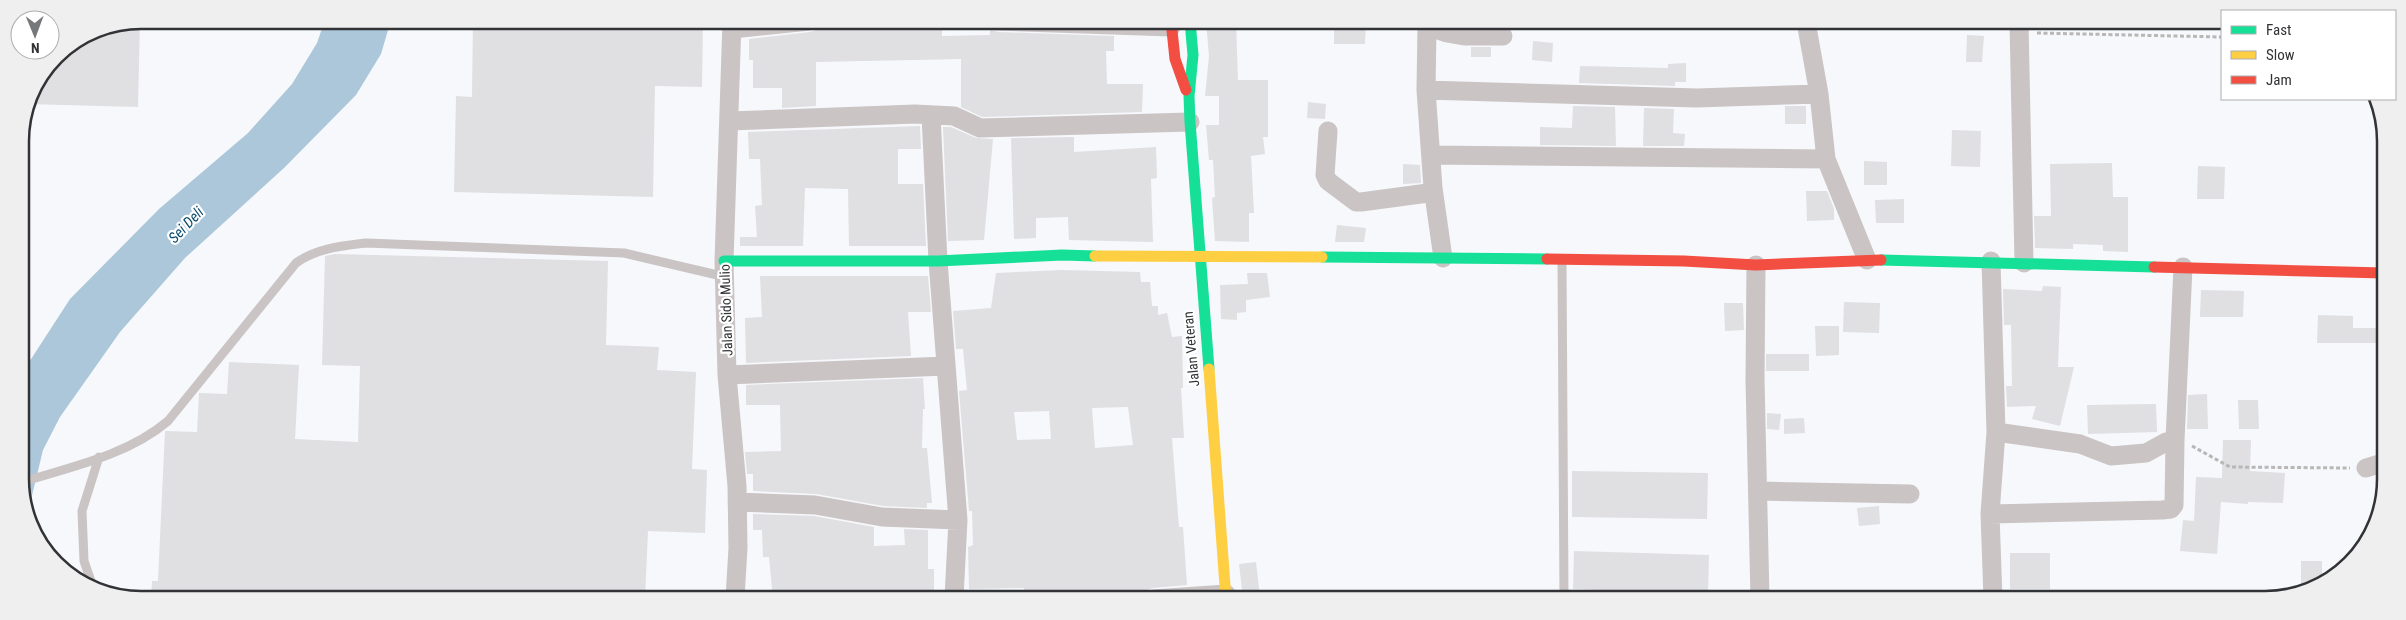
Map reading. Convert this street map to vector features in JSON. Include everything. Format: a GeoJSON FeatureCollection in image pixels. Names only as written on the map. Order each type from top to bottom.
{"type":"FeatureCollection","features":[{"type":"Feature","properties":{"kind":"street","name":"Jalan Sido Mulio"},"geometry":{"type":"LineString","coordinates":[[732,29],[725,269],[728,375],[737,502],[738,548],[735,591]]}},
{"type":"Feature","properties":{"kind":"street","name":"Jalan Veteran"},"geometry":{"type":"LineString","coordinates":[[1171,29],[1174,60],[1188,96]]}},
{"type":"Feature","properties":{"kind":"street","name":"Jalan Veteran"},"geometry":{"type":"LineString","coordinates":[[1191,29],[1193,55],[1188,96],[1226,591]]}},
{"type":"Feature","properties":{"kind":"street"},"geometry":{"type":"LineString","coordinates":[[1427,29],[1426,90],[1433,188],[1443,258]]}},
{"type":"Feature","properties":{"kind":"street"},"geometry":{"type":"LineString","coordinates":[[1442,29],[1456,34],[1503,36]]}},
{"type":"Feature","properties":{"kind":"street"},"geometry":{"type":"LineString","coordinates":[[1807,29],[1819,94],[1826,159],[1867,260]]}},
{"type":"Feature","properties":{"kind":"street"},"geometry":{"type":"LineString","coordinates":[[2019,29],[2024,263]]}},
{"type":"Feature","properties":{"kind":"street"},"geometry":{"type":"LineString","coordinates":[[1426,90],[1698,98],[1819,94]]}},
{"type":"Feature","properties":{"kind":"street"},"geometry":{"type":"LineString","coordinates":[[730,121],[931,115],[954,116],[980,128],[1190,122]]}},
{"type":"Feature","properties":{"kind":"street"},"geometry":{"type":"LineString","coordinates":[[931,115],[938,260],[958,520],[954,591]]}},
{"type":"Feature","properties":{"kind":"street"},"geometry":{"type":"LineString","coordinates":[[1328,131],[1325,174],[1328,181],[1356,202],[1428,194],[1433,188]]}},
{"type":"Feature","properties":{"kind":"street"},"geometry":{"type":"LineString","coordinates":[[1432,155],[1826,159]]}},
{"type":"Feature","properties":{"kind":"street"},"geometry":{"type":"LineString","coordinates":[[725,269],[1062,255],[1199,258],[1443,258],[1684,261],[1756,264],[1867,260],[1991,261],[2377,273]]}},
{"type":"Feature","properties":{"kind":"street"},"geometry":{"type":"LineString","coordinates":[[1991,261],[1996,432],[1990,514],[1993,591]]}},
{"type":"Feature","properties":{"kind":"street"},"geometry":{"type":"LineString","coordinates":[[1756,264],[1755,379],[1760,591]]}},
{"type":"Feature","properties":{"kind":"street"},"geometry":{"type":"LineString","coordinates":[[1990,514],[2171,509],[2174,505],[2183,267]]}},
{"type":"Feature","properties":{"kind":"street"},"geometry":{"type":"LineString","coordinates":[[728,375],[946,366]]}},
{"type":"Feature","properties":{"kind":"street"},"geometry":{"type":"LineString","coordinates":[[1996,432],[2080,444],[2112,456],[2146,453],[2166,442],[2175,440]]}},
{"type":"Feature","properties":{"kind":"street"},"geometry":{"type":"LineString","coordinates":[[1758,491],[1910,494]]}},
{"type":"Feature","properties":{"kind":"street"},"geometry":{"type":"LineString","coordinates":[[737,502],[815,505],[882,517],[958,520]]}},
{"type":"Feature","properties":{"kind":"lane"},"geometry":{"type":"LineString","coordinates":[[29,480],[84,463],[137,442],[156,431],[168,421],[296,263],[309,254],[336,247],[366,243],[624,253],[725,269]]}},
{"type":"Feature","properties":{"kind":"lane"},"geometry":{"type":"LineString","coordinates":[[1562,260],[1564,591]]}},
{"type":"Feature","properties":{"kind":"lane"},"geometry":{"type":"LineString","coordinates":[[90,580],[84,561],[82,511],[99,457]]}},
{"type":"Feature","properties":{"kind":"path"},"geometry":{"type":"LineString","coordinates":[[2042,29],[2221,37]]}},
{"type":"Feature","properties":{"kind":"path"},"geometry":{"type":"LineString","coordinates":[[2175,440],[2230,467],[2375,467]]}},
{"type":"Feature","properties":{"kind":"water","name":"Sei Deli"},"geometry":{"type":"Polygon","coordinates":[[[322,29],[388,29],[381,54],[356,95],[284,168],[185,258],[120,332],[60,417],[43,450],[31,500],[29,479],[29,362],[70,299],[159,209],[248,133],[292,84],[317,43],[322,29]]]}},
{"type":"Feature","properties":{"kind":"building"},"geometry":{"type":"Polygon","coordinates":[[[140,29],[138,107],[35,104],[44,85],[57,67],[79,48],[98,37],[119,31],[140,29]]]}},
{"type":"Feature","properties":{"kind":"building"},"geometry":{"type":"Polygon","coordinates":[[[473,29],[703,29],[702,87],[655,86],[653,197],[454,192],[456,96],[472,97],[473,29]]]}},
{"type":"Feature","properties":{"kind":"building"},"geometry":{"type":"Polygon","coordinates":[[[942,29],[942,36],[990,35],[990,29],[998,32],[1114,36],[1114,51],[1106,51],[1107,84],[1143,84],[1142,112],[982,117],[961,107],[961,59],[816,62],[816,106],[782,108],[782,88],[753,88],[753,60],[749,60],[749,39],[816,30],[942,29]]]}},
{"type":"Feature","properties":{"kind":"building"},"geometry":{"type":"Polygon","coordinates":[[[1207,29],[1236,29],[1238,80],[1268,80],[1268,137],[1263,137],[1265,154],[1251,156],[1254,213],[1249,213],[1249,242],[1215,241],[1212,198],[1215,197],[1213,160],[1209,160],[1206,125],[1219,125],[1219,96],[1205,96],[1209,56],[1207,29]]]}},
{"type":"Feature","properties":{"kind":"building"},"geometry":{"type":"Polygon","coordinates":[[[1334,29],[1366,29],[1365,44],[1334,44],[1334,29]]]}},
{"type":"Feature","properties":{"kind":"building"},"geometry":{"type":"Polygon","coordinates":[[[1967,35],[1984,36],[1982,62],[1966,62],[1967,35]]]}},
{"type":"Feature","properties":{"kind":"building"},"geometry":{"type":"Polygon","coordinates":[[[1533,41],[1553,43],[1552,62],[1532,60],[1533,41]]]}},
{"type":"Feature","properties":{"kind":"building"},"geometry":{"type":"Polygon","coordinates":[[[1471,47],[1491,47],[1491,57],[1471,57],[1471,47]]]}},
{"type":"Feature","properties":{"kind":"building"},"geometry":{"type":"Polygon","coordinates":[[[1686,63],[1686,82],[1675,82],[1675,86],[1579,83],[1580,66],[1668,68],[1668,64],[1686,63]]]}},
{"type":"Feature","properties":{"kind":"building"},"geometry":{"type":"Polygon","coordinates":[[[1308,102],[1326,104],[1325,119],[1307,118],[1308,102]]]}},
{"type":"Feature","properties":{"kind":"building"},"geometry":{"type":"Polygon","coordinates":[[[1573,106],[1615,107],[1616,146],[1540,145],[1540,127],[1572,128],[1573,106]]]}},
{"type":"Feature","properties":{"kind":"building"},"geometry":{"type":"Polygon","coordinates":[[[1785,106],[1806,106],[1806,124],[1785,124],[1785,106]]]}},
{"type":"Feature","properties":{"kind":"building"},"geometry":{"type":"Polygon","coordinates":[[[1644,108],[1674,109],[1673,133],[1685,134],[1684,146],[1643,146],[1644,108]]]}},
{"type":"Feature","properties":{"kind":"building"},"geometry":{"type":"Polygon","coordinates":[[[920,126],[921,149],[898,149],[898,184],[923,184],[926,246],[849,246],[848,189],[805,188],[803,246],[740,246],[740,237],[757,237],[755,206],[762,205],[760,159],[749,159],[748,132],[920,126]]]}},
{"type":"Feature","properties":{"kind":"building"},"geometry":{"type":"Polygon","coordinates":[[[943,127],[951,127],[976,138],[993,139],[984,240],[948,241],[943,127]]]}},
{"type":"Feature","properties":{"kind":"building"},"geometry":{"type":"Polygon","coordinates":[[[1952,130],[1981,131],[1980,167],[1951,166],[1952,130]]]}},
{"type":"Feature","properties":{"kind":"building"},"geometry":{"type":"Polygon","coordinates":[[[1074,137],[1074,152],[1156,147],[1157,178],[1151,179],[1153,242],[1069,240],[1068,217],[1036,218],[1036,238],[1014,239],[1011,138],[1074,137]]]}},
{"type":"Feature","properties":{"kind":"building"},"geometry":{"type":"Polygon","coordinates":[[[1864,161],[1887,162],[1887,185],[1864,185],[1864,161]]]}},
{"type":"Feature","properties":{"kind":"building"},"geometry":{"type":"Polygon","coordinates":[[[2112,163],[2113,197],[2128,197],[2128,252],[2103,251],[2103,245],[2073,244],[2073,249],[2035,248],[2034,216],[2051,216],[2050,164],[2112,163]]]}},
{"type":"Feature","properties":{"kind":"building"},"geometry":{"type":"Polygon","coordinates":[[[1403,164],[1420,165],[1421,183],[1403,184],[1403,164]]]}},
{"type":"Feature","properties":{"kind":"building"},"geometry":{"type":"Polygon","coordinates":[[[2198,166],[2225,167],[2224,199],[2197,199],[2198,166]]]}},
{"type":"Feature","properties":{"kind":"building"},"geometry":{"type":"Polygon","coordinates":[[[1806,191],[1827,191],[1834,209],[1834,220],[1807,221],[1806,191]]]}},
{"type":"Feature","properties":{"kind":"building"},"geometry":{"type":"Polygon","coordinates":[[[1904,199],[1904,223],[1876,223],[1875,200],[1904,199]]]}},
{"type":"Feature","properties":{"kind":"building"},"geometry":{"type":"Polygon","coordinates":[[[1337,225],[1366,228],[1364,242],[1335,242],[1337,225]]]}},
{"type":"Feature","properties":{"kind":"building"},"geometry":{"type":"Polygon","coordinates":[[[335,254],[608,261],[606,345],[659,347],[657,370],[696,372],[692,469],[707,470],[705,533],[648,531],[645,591],[151,591],[152,581],[158,581],[165,431],[197,432],[199,393],[227,394],[229,362],[299,365],[295,439],[358,442],[360,366],[322,365],[325,256],[335,254]]]}},
{"type":"Feature","properties":{"kind":"building"},"geometry":{"type":"Polygon","coordinates":[[[1062,270],[1140,272],[1141,282],[1150,282],[1152,306],[1158,306],[1158,315],[1167,313],[1172,337],[1182,336],[1183,388],[1181,388],[1184,438],[1172,438],[1179,527],[1183,527],[1187,585],[1153,588],[1146,591],[1024,591],[1024,588],[969,589],[968,547],[973,545],[972,511],[969,511],[959,391],[967,390],[963,349],[956,349],[953,311],[991,308],[996,273],[1062,270]],[[1128,407],[1092,408],[1095,448],[1133,445],[1128,407]],[[1049,411],[1014,412],[1017,440],[1051,439],[1049,411]]]}},
{"type":"Feature","properties":{"kind":"building"},"geometry":{"type":"Polygon","coordinates":[[[1247,273],[1267,273],[1270,297],[1246,300],[1246,312],[1237,313],[1237,320],[1221,319],[1220,285],[1248,284],[1247,273]]]}},
{"type":"Feature","properties":{"kind":"building"},"geometry":{"type":"Polygon","coordinates":[[[760,276],[928,276],[931,312],[908,312],[911,356],[746,363],[745,318],[762,317],[760,276]]]}},
{"type":"Feature","properties":{"kind":"building"},"geometry":{"type":"Polygon","coordinates":[[[2043,286],[2061,287],[2058,367],[2074,367],[2060,426],[2032,419],[2036,406],[2007,407],[2006,386],[2012,386],[2011,325],[2004,325],[2003,289],[2042,291],[2043,286]]]}},
{"type":"Feature","properties":{"kind":"building"},"geometry":{"type":"Polygon","coordinates":[[[2201,290],[2244,291],[2243,317],[2200,317],[2201,290]]]}},
{"type":"Feature","properties":{"kind":"building"},"geometry":{"type":"Polygon","coordinates":[[[1844,302],[1880,303],[1879,333],[1843,332],[1844,302]]]}},
{"type":"Feature","properties":{"kind":"building"},"geometry":{"type":"Polygon","coordinates":[[[1724,303],[1743,303],[1744,330],[1725,331],[1724,303]]]}},
{"type":"Feature","properties":{"kind":"building"},"geometry":{"type":"Polygon","coordinates":[[[2318,315],[2353,316],[2353,328],[2377,328],[2377,343],[2317,343],[2318,315]]]}},
{"type":"Feature","properties":{"kind":"building"},"geometry":{"type":"Polygon","coordinates":[[[1815,326],[1839,326],[1839,355],[1816,356],[1815,326]]]}},
{"type":"Feature","properties":{"kind":"building"},"geometry":{"type":"Polygon","coordinates":[[[1766,354],[1809,354],[1809,371],[1766,371],[1766,354]]]}},
{"type":"Feature","properties":{"kind":"building"},"geometry":{"type":"Polygon","coordinates":[[[923,378],[925,409],[923,409],[922,448],[927,448],[932,503],[927,503],[927,508],[883,506],[816,494],[753,491],[753,474],[747,474],[745,452],[781,451],[780,405],[746,405],[746,385],[923,378]]]}},
{"type":"Feature","properties":{"kind":"building"},"geometry":{"type":"Polygon","coordinates":[[[2207,394],[2208,429],[2187,429],[2188,395],[2207,394]]]}},
{"type":"Feature","properties":{"kind":"building"},"geometry":{"type":"Polygon","coordinates":[[[2238,400],[2258,400],[2259,429],[2239,429],[2238,400]]]}},
{"type":"Feature","properties":{"kind":"building"},"geometry":{"type":"Polygon","coordinates":[[[2156,404],[2157,432],[2088,434],[2087,405],[2156,404]]]}},
{"type":"Feature","properties":{"kind":"building"},"geometry":{"type":"Polygon","coordinates":[[[1767,413],[1781,414],[1779,430],[1767,429],[1767,413]]]}},
{"type":"Feature","properties":{"kind":"building"},"geometry":{"type":"Polygon","coordinates":[[[1804,418],[1805,433],[1784,434],[1784,419],[1804,418]]]}},
{"type":"Feature","properties":{"kind":"building"},"geometry":{"type":"Polygon","coordinates":[[[2223,440],[2251,440],[2250,471],[2285,473],[2283,503],[2248,502],[2248,504],[2221,502],[2217,554],[2180,551],[2183,520],[2194,521],[2196,477],[2222,478],[2223,440]]]}},
{"type":"Feature","properties":{"kind":"building"},"geometry":{"type":"Polygon","coordinates":[[[1572,471],[1708,473],[1707,519],[1572,517],[1572,471]]]}},
{"type":"Feature","properties":{"kind":"building"},"geometry":{"type":"Polygon","coordinates":[[[1879,506],[1880,524],[1859,526],[1857,508],[1879,506]]]}},
{"type":"Feature","properties":{"kind":"building"},"geometry":{"type":"Polygon","coordinates":[[[753,514],[814,516],[874,527],[874,546],[905,545],[904,529],[928,530],[928,569],[934,569],[934,591],[772,591],[769,557],[763,557],[762,530],[753,530],[753,514]]]}},
{"type":"Feature","properties":{"kind":"building"},"geometry":{"type":"Polygon","coordinates":[[[1574,551],[1709,555],[1708,591],[1573,589],[1574,551]]]}},
{"type":"Feature","properties":{"kind":"building"},"geometry":{"type":"Polygon","coordinates":[[[2010,553],[2050,553],[2050,589],[2010,589],[2010,553]]]}},
{"type":"Feature","properties":{"kind":"building"},"geometry":{"type":"Polygon","coordinates":[[[2301,561],[2322,561],[2322,575],[2301,585],[2301,561]]]}},
{"type":"Feature","properties":{"kind":"building"},"geometry":{"type":"Polygon","coordinates":[[[1256,562],[1259,591],[1242,591],[1239,564],[1256,562]]]}},
{"type":"Feature","properties":{"kind":"traffic: fast"},"geometry":{"type":"LineString","coordinates":[[1191,29],[1193,55],[1189,96],[1190,122],[1209,369]]}},
{"type":"Feature","properties":{"kind":"traffic: fast"},"geometry":{"type":"LineString","coordinates":[[724,261],[938,261],[1062,255],[1095,256]]}},
{"type":"Feature","properties":{"kind":"traffic: fast"},"geometry":{"type":"LineString","coordinates":[[1322,257],[1547,259]]}},
{"type":"Feature","properties":{"kind":"traffic: fast"},"geometry":{"type":"LineString","coordinates":[[1881,260],[2154,267]]}},
{"type":"Feature","properties":{"kind":"traffic: slow"},"geometry":{"type":"LineString","coordinates":[[1095,256],[1322,257]]}},
{"type":"Feature","properties":{"kind":"traffic: slow"},"geometry":{"type":"LineString","coordinates":[[1209,369],[1225,591]]}},
{"type":"Feature","properties":{"kind":"traffic: jam"},"geometry":{"type":"LineString","coordinates":[[1172,29],[1175,59],[1186,90]]}},
{"type":"Feature","properties":{"kind":"traffic: jam"},"geometry":{"type":"LineString","coordinates":[[1547,259],[1684,261],[1756,265],[1881,260]]}},
{"type":"Feature","properties":{"kind":"traffic: jam"},"geometry":{"type":"LineString","coordinates":[[2154,267],[2377,273]]}}]}
